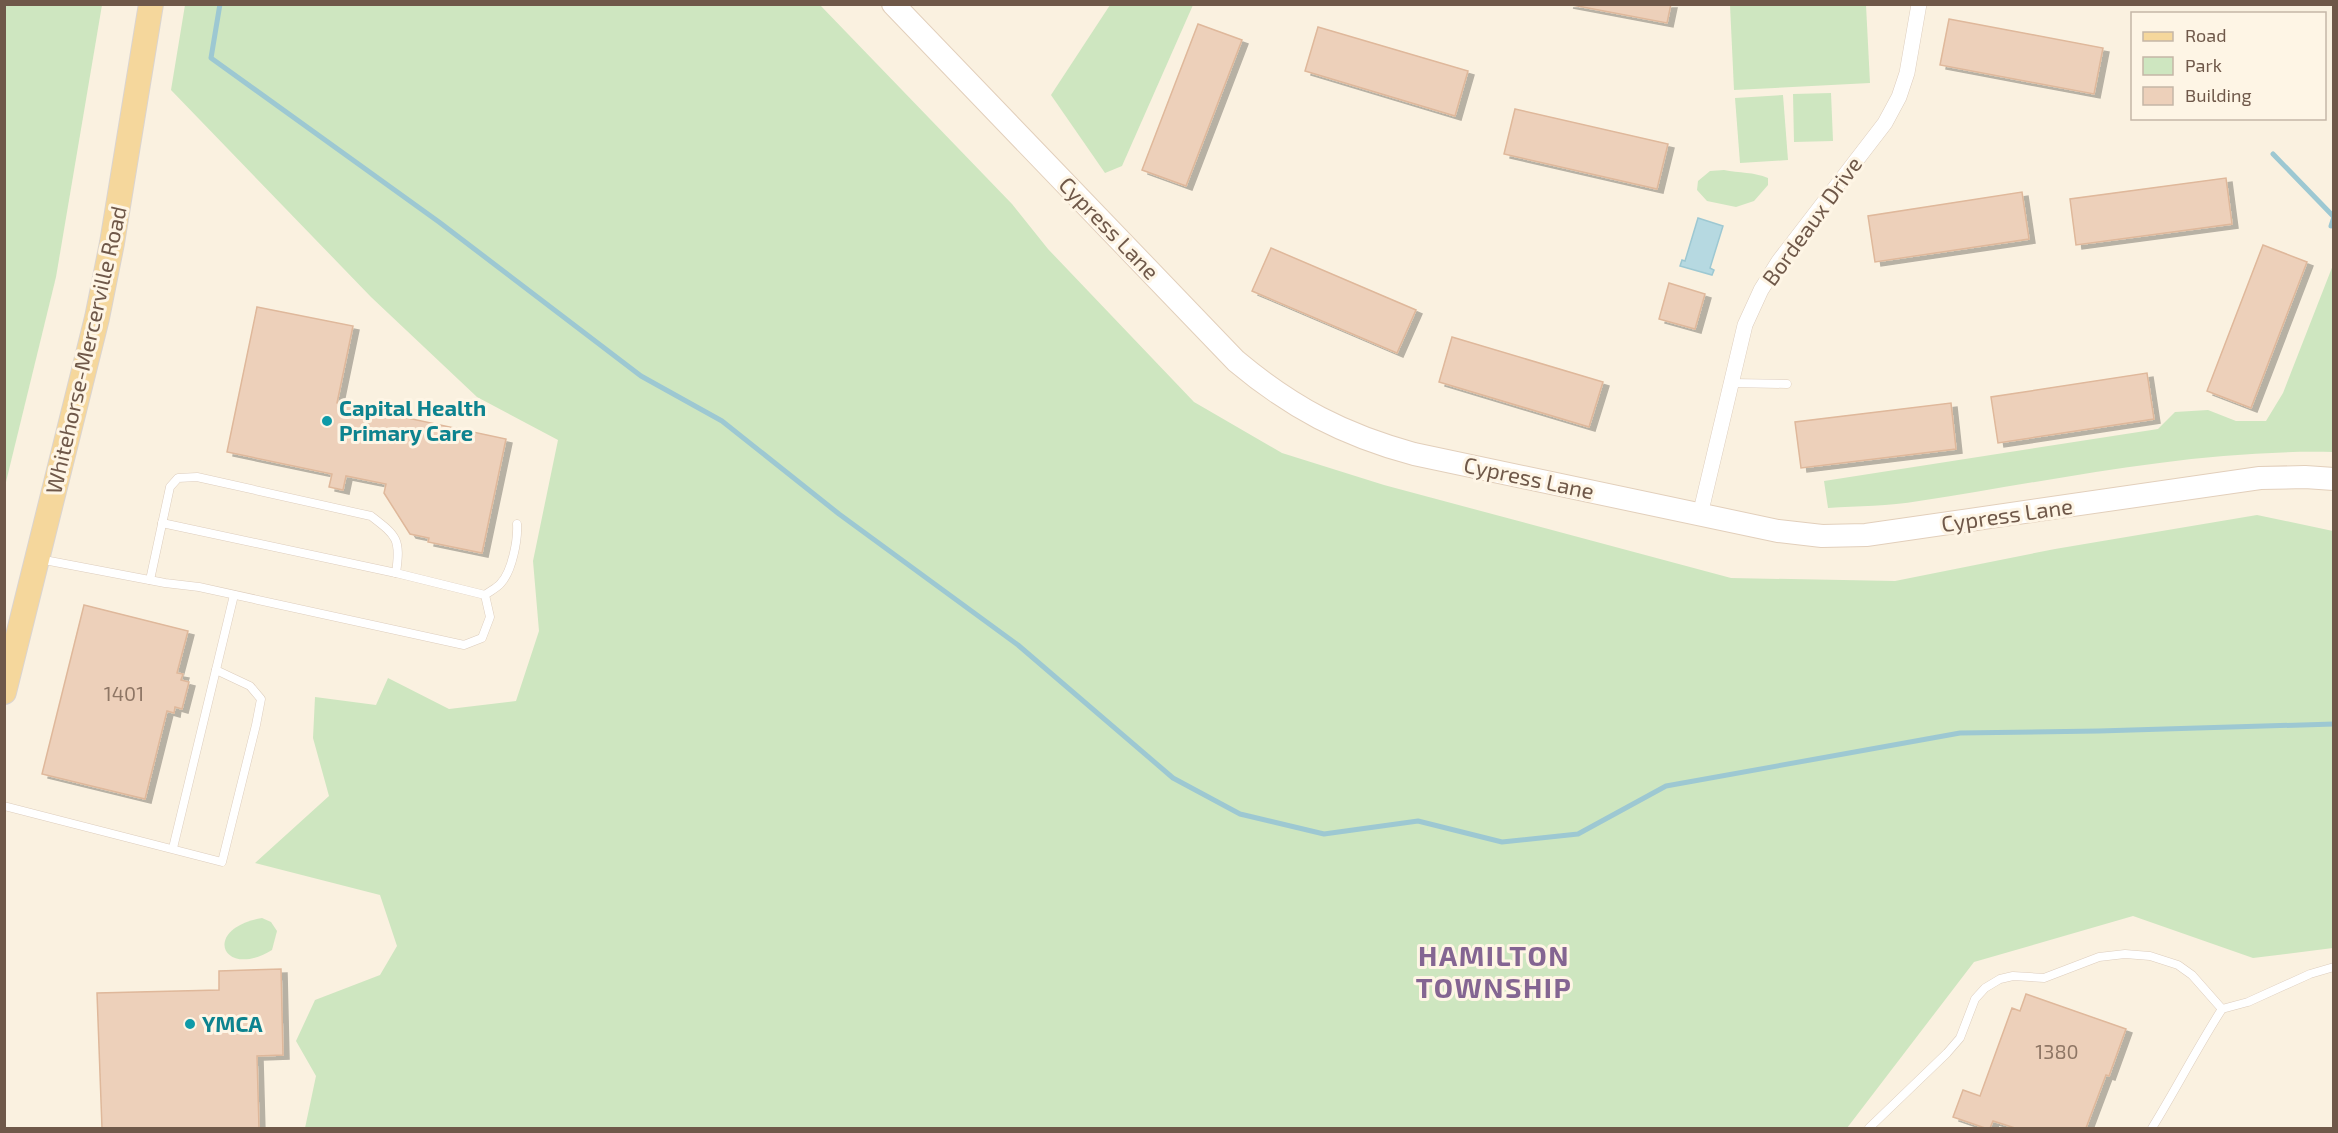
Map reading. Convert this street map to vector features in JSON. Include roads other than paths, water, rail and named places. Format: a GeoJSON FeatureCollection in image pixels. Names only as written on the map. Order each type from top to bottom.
{"type":"FeatureCollection","features":[{"type":"Feature","properties":{"kind":"main road","name":"Whitehorse-Mercerville Road"},"geometry":{"type":"LineString","coordinates":[[4,692],[97,318],[112,243],[151,4]]}},
{"type":"Feature","properties":{"kind":"street","name":"Cypress Lane"},"geometry":{"type":"LineString","coordinates":[[893,4],[1236,361],[1266,386],[1299,408],[1334,427],[1376,443],[1414,454],[1700,515],[1778,531],[1822,536],[1866,535],[2260,478],[2334,479]]}},
{"type":"Feature","properties":{"kind":"street","name":"Bordeaux Drive"},"geometry":{"type":"LineString","coordinates":[[1700,515],[1745,325],[1761,290],[1779,261],[1885,123],[1899,97],[1908,73],[1919,4]]}},
{"type":"Feature","properties":{"kind":"lane"},"geometry":{"type":"LineString","coordinates":[[1731,383],[1787,384]]}},
{"type":"Feature","properties":{"kind":"lane"},"geometry":{"type":"LineString","coordinates":[[150,580],[170,486],[178,478],[197,477],[371,516],[392,532],[399,550],[396,573]]}},
{"type":"Feature","properties":{"kind":"lane"},"geometry":{"type":"LineString","coordinates":[[162,523],[396,573],[485,595]]}},
{"type":"Feature","properties":{"kind":"lane"},"geometry":{"type":"LineString","coordinates":[[485,595],[501,583],[505,576],[518,537],[517,524]]}},
{"type":"Feature","properties":{"kind":"lane"},"geometry":{"type":"LineString","coordinates":[[38,559],[199,587],[464,645],[482,638],[490,617],[485,595]]}},
{"type":"Feature","properties":{"kind":"lane"},"geometry":{"type":"LineString","coordinates":[[173,848],[234,595]]}},
{"type":"Feature","properties":{"kind":"lane"},"geometry":{"type":"LineString","coordinates":[[4,806],[222,862],[261,699],[250,686],[216,670]]}},
{"type":"Feature","properties":{"kind":"lane"},"geometry":{"type":"LineString","coordinates":[[1869,1128],[1947,1053],[1960,1038],[1975,999],[1985,987],[2000,979],[2013,976],[2044,978],[2099,957],[2125,954],[2150,956],[2178,965],[2192,975],[2222,1009]]}},
{"type":"Feature","properties":{"kind":"lane"},"geometry":{"type":"LineString","coordinates":[[2152,1128],[2194,1053],[2222,1009],[2248,1002],[2310,974],[2334,967]]}},
{"type":"Feature","properties":{"kind":"water"},"geometry":{"type":"Polygon","coordinates":[[[1698,218],[1723,226],[1710,268],[1714,270],[1712,275],[1680,266],[1682,260],[1685,261],[1698,218]]]}},
{"type":"Feature","properties":{"kind":"waterway"},"geometry":{"type":"LineString","coordinates":[[220,4],[211,58],[439,222],[641,376],[722,421],[839,514],[1018,645],[1173,778],[1240,814],[1324,834],[1418,821],[1502,842],[1578,834],[1666,786],[1960,733],[2334,724]]}},
{"type":"Feature","properties":{"kind":"waterway"},"geometry":{"type":"LineString","coordinates":[[2273,154],[2334,217]]}},
{"type":"Feature","properties":{"kind":"waterway"},"geometry":{"type":"LineString","coordinates":[[2331,226],[2334,217]]}},
{"type":"Feature","properties":{"kind":"place","name":"Capital Health Primary Care"},"geometry":{"type":"Point","coordinates":[327,421]}},
{"type":"Feature","properties":{"kind":"place","name":"YMCA"},"geometry":{"type":"Point","coordinates":[190,1024]}},
{"type":"Feature","properties":{"kind":"district","name":"HAMILTON TOWNSHIP"},"geometry":{"type":"Point","coordinates":[1494,972]}}]}
